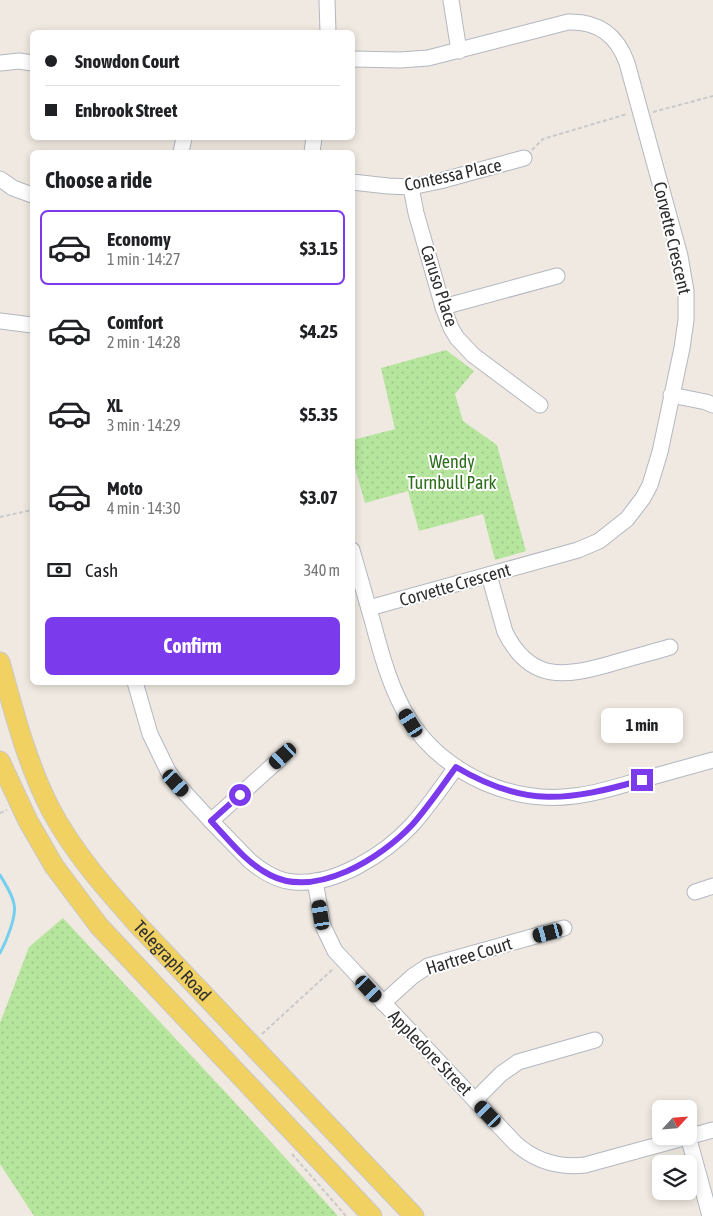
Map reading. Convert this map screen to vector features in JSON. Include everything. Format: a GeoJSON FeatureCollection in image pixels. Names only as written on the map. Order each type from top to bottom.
{"type":"FeatureCollection","features":[{"type":"Feature","properties":{"kind":"main road","name":"Telegraph Road"},"geometry":{"type":"LineString","coordinates":[[0,662],[25,747],[42,790],[59,823],[81,857],[138,925],[414,1216]]}},
{"type":"Feature","properties":{"kind":"main road","name":"Telegraph Road"},"geometry":{"type":"LineString","coordinates":[[0,761],[28,821],[54,866],[99,926],[372,1216]]}},
{"type":"Feature","properties":{"kind":"street"},"geometry":{"type":"LineString","coordinates":[[326,0],[328,30]]}},
{"type":"Feature","properties":{"kind":"street"},"geometry":{"type":"LineString","coordinates":[[451,0],[459,51]]}},
{"type":"Feature","properties":{"kind":"street","name":"Corvette Crescent"},"geometry":{"type":"LineString","coordinates":[[355,59],[414,59],[459,51],[558,24],[576,22],[591,24],[606,32],[624,53],[680,256],[686,291],[686,320],[682,348],[655,470],[643,498],[627,519],[608,534],[588,546],[369,608]]}},
{"type":"Feature","properties":{"kind":"street"},"geometry":{"type":"LineString","coordinates":[[0,63],[19,61],[30,63]]}},
{"type":"Feature","properties":{"kind":"street","name":"Contessa Place"},"geometry":{"type":"LineString","coordinates":[[355,182],[411,187],[524,158]]}},
{"type":"Feature","properties":{"kind":"street"},"geometry":{"type":"LineString","coordinates":[[0,179],[12,188],[30,194]]}},
{"type":"Feature","properties":{"kind":"street","name":"Caruso Place"},"geometry":{"type":"LineString","coordinates":[[411,187],[416,213],[443,307],[451,328],[464,347],[473,355],[540,405]]}},
{"type":"Feature","properties":{"kind":"street"},"geometry":{"type":"LineString","coordinates":[[443,307],[557,276]]}},
{"type":"Feature","properties":{"kind":"street"},"geometry":{"type":"LineString","coordinates":[[0,321],[30,325]]}},
{"type":"Feature","properties":{"kind":"street"},"geometry":{"type":"LineString","coordinates":[[671,395],[713,405]]}},
{"type":"Feature","properties":{"kind":"street"},"geometry":{"type":"LineString","coordinates":[[355,560],[384,664],[404,712],[433,748],[456,767],[478,779],[506,790],[557,797],[590,794],[713,760]]}},
{"type":"Feature","properties":{"kind":"street"},"geometry":{"type":"LineString","coordinates":[[489,575],[510,640],[520,654],[528,661],[547,672],[575,673],[670,647]]}},
{"type":"Feature","properties":{"kind":"street"},"geometry":{"type":"LineString","coordinates":[[136,685],[150,734],[161,760],[176,783],[259,870],[284,880],[316,881],[338,875],[389,845],[419,816],[456,767]]}},
{"type":"Feature","properties":{"kind":"street"},"geometry":{"type":"LineString","coordinates":[[211,821],[283,756]]}},
{"type":"Feature","properties":{"kind":"street","name":"Appledore Street"},"geometry":{"type":"LineString","coordinates":[[316,881],[323,926],[330,943],[342,960],[524,1151],[543,1161],[575,1166],[585,1165],[656,1145]]}},
{"type":"Feature","properties":{"kind":"street"},"geometry":{"type":"LineString","coordinates":[[695,892],[713,886]]}},
{"type":"Feature","properties":{"kind":"street","name":"Hartree Court"},"geometry":{"type":"LineString","coordinates":[[383,1003],[413,976],[428,966],[564,928]]}},
{"type":"Feature","properties":{"kind":"street"},"geometry":{"type":"LineString","coordinates":[[474,1100],[501,1074],[518,1062],[595,1040]]}},
{"type":"Feature","properties":{"kind":"street","name":"Appledore Street"},"geometry":{"type":"LineString","coordinates":[[698,1134],[713,1130]]}},
{"type":"Feature","properties":{"kind":"street"},"geometry":{"type":"LineString","coordinates":[[690,1145],[710,1216]]}},
{"type":"Feature","properties":{"kind":"path"},"geometry":{"type":"LineString","coordinates":[[524,158],[543,139],[713,96]]}},
{"type":"Feature","properties":{"kind":"path"},"geometry":{"type":"LineString","coordinates":[[0,518],[30,510]]}},
{"type":"Feature","properties":{"kind":"path"},"geometry":{"type":"LineString","coordinates":[[0,813],[7,810]]}},
{"type":"Feature","properties":{"kind":"path"},"geometry":{"type":"LineString","coordinates":[[260,1036],[342,960]]}},
{"type":"Feature","properties":{"kind":"green space","name":"Wendy Turnbull Park"},"geometry":{"type":"Polygon","coordinates":[[[446,350],[474,371],[455,394],[463,421],[497,445],[526,551],[495,560],[483,514],[419,531],[408,491],[365,503],[355,468],[355,439],[395,429],[381,368],[446,350]]]}},
{"type":"Feature","properties":{"kind":"green space"},"geometry":{"type":"Polygon","coordinates":[[[63,918],[338,1216],[34,1216],[0,1164],[0,1023],[29,947],[63,918]]]}},
{"type":"Feature","properties":{"kind":"waterway"},"geometry":{"type":"LineString","coordinates":[[0,875],[12,896],[15,909],[10,929],[0,953]]}},
{"type":"Feature","properties":{"kind":"route"},"geometry":{"type":"LineString","coordinates":[[240,795],[211,821],[259,870],[284,880],[305,882],[338,875],[380,852],[412,825],[456,767],[491,785],[521,794],[540,796],[557,797],[590,794],[642,780]]}}]}
